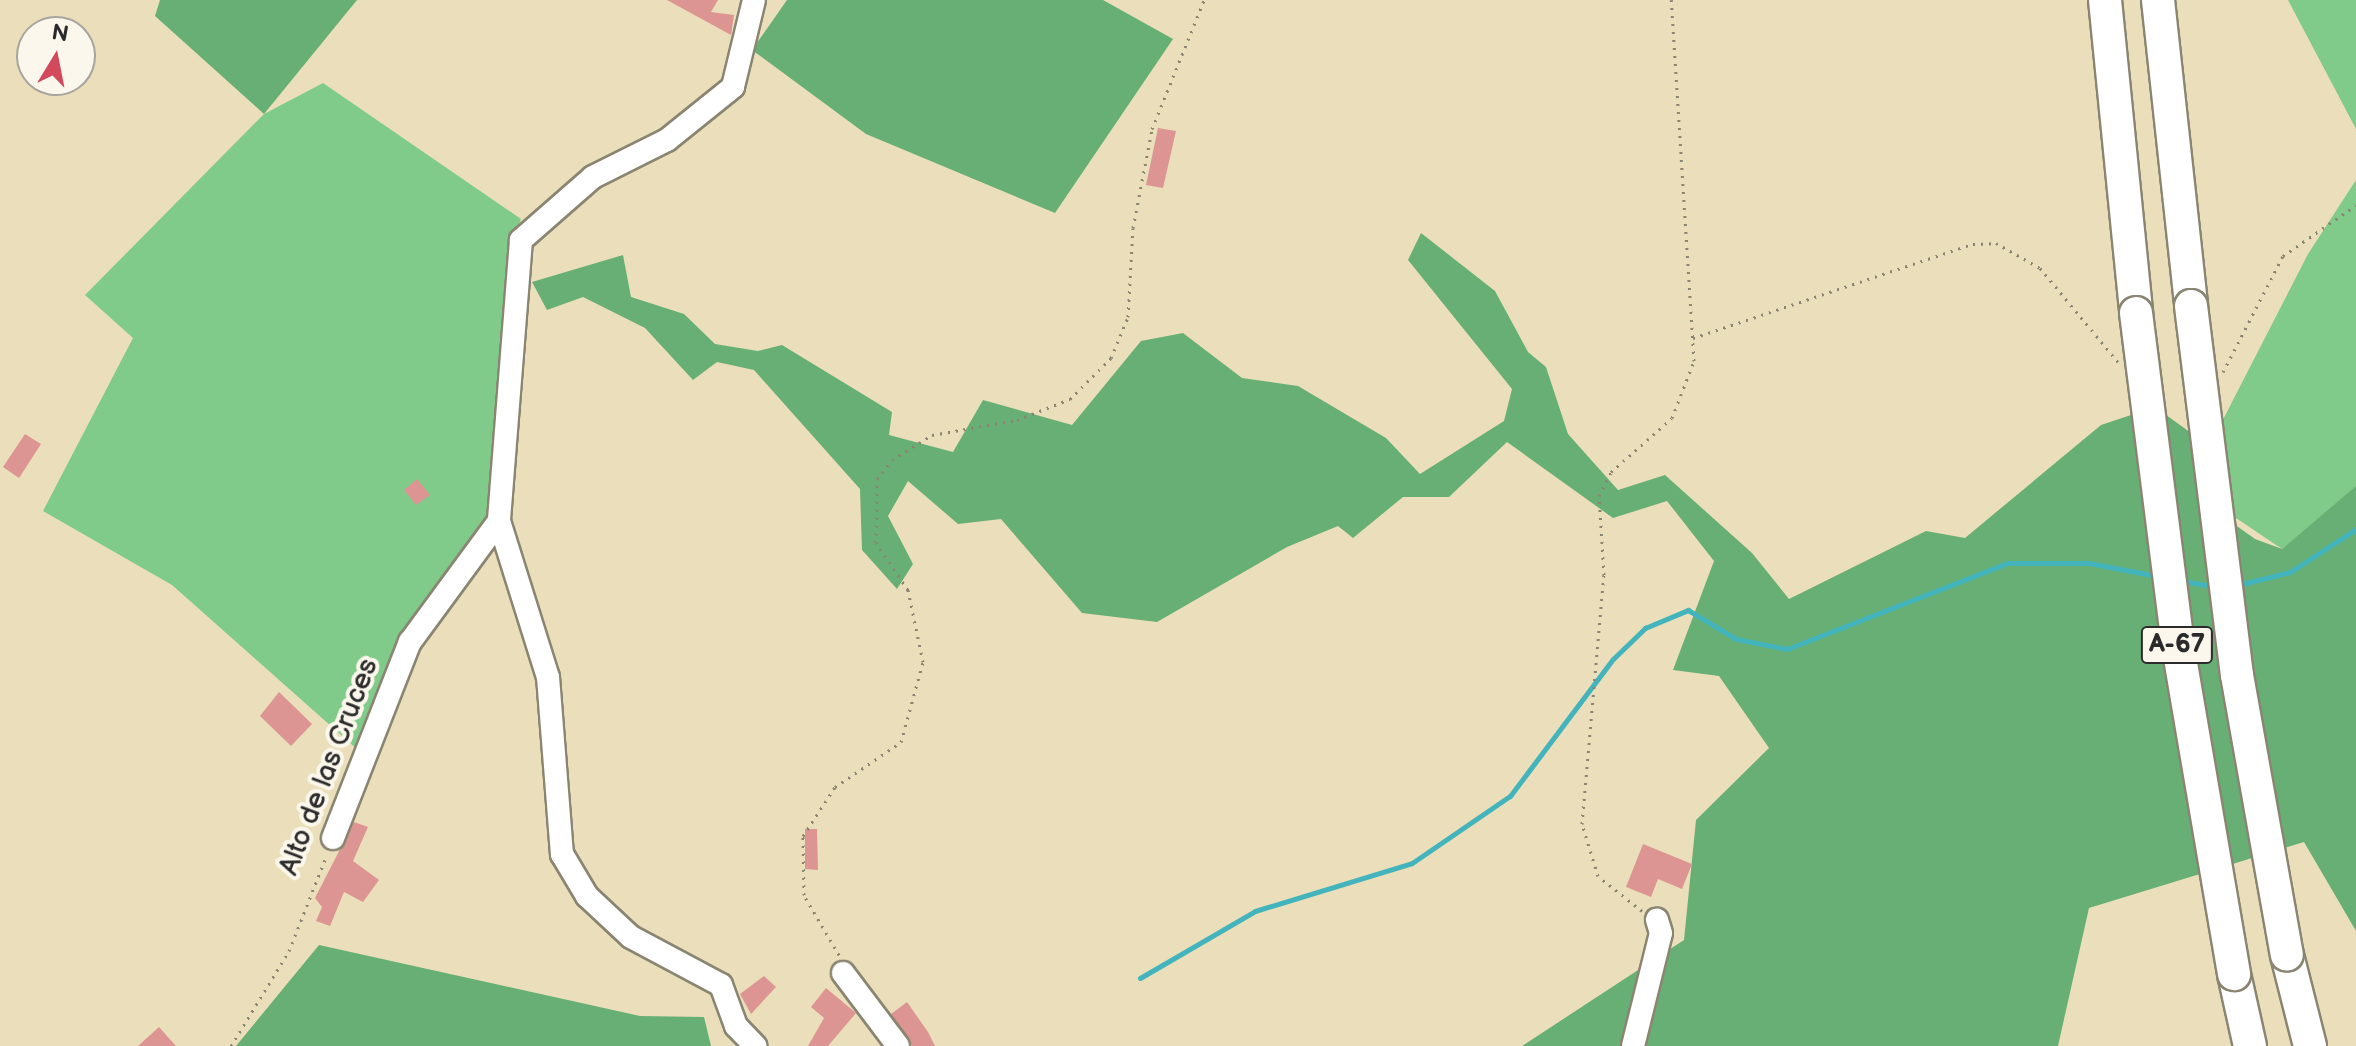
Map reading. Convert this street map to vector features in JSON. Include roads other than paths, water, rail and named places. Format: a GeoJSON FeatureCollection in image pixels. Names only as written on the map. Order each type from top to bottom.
{"type":"FeatureCollection","features":[{"type":"Feature","properties":{"kind":"highway","name":"A-67"},"geometry":{"type":"LineString","coordinates":[[2105,0],[2136,313],[2178,646],[2234,974],[2250,1046]]}},
{"type":"Feature","properties":{"kind":"highway","name":"A-67"},"geometry":{"type":"LineString","coordinates":[[2158,0],[2191,306],[2237,675],[2287,955],[2310,1046]]}},
{"type":"Feature","properties":{"kind":"street"},"geometry":{"type":"LineString","coordinates":[[754,0],[733,87],[667,140],[593,177],[521,240],[499,521],[548,677],[562,854],[587,896],[631,937],[721,985],[736,1026],[755,1046]]}},
{"type":"Feature","properties":{"kind":"street","name":"Alto de las Cruces"},"geometry":{"type":"LineString","coordinates":[[333,838],[410,642],[499,521]]}},
{"type":"Feature","properties":{"kind":"street"},"geometry":{"type":"LineString","coordinates":[[1633,1046],[1661,933],[1657,920]]}},
{"type":"Feature","properties":{"kind":"street"},"geometry":{"type":"LineString","coordinates":[[843,973],[898,1046]]}},
{"type":"Feature","properties":{"kind":"waterway"},"geometry":{"type":"LineString","coordinates":[[2238,585],[2290,572],[2356,529]]}},
{"type":"Feature","properties":{"kind":"waterway"},"geometry":{"type":"LineString","coordinates":[[1140,978],[1255,911],[1412,863],[1510,796],[1613,659],[1645,628],[1688,610],[1736,639],[1787,649],[2008,563],[2089,563],[2157,576]]}},
{"type":"Feature","properties":{"kind":"waterway"},"geometry":{"type":"LineString","coordinates":[[2183,581],[2216,587]]}}]}
